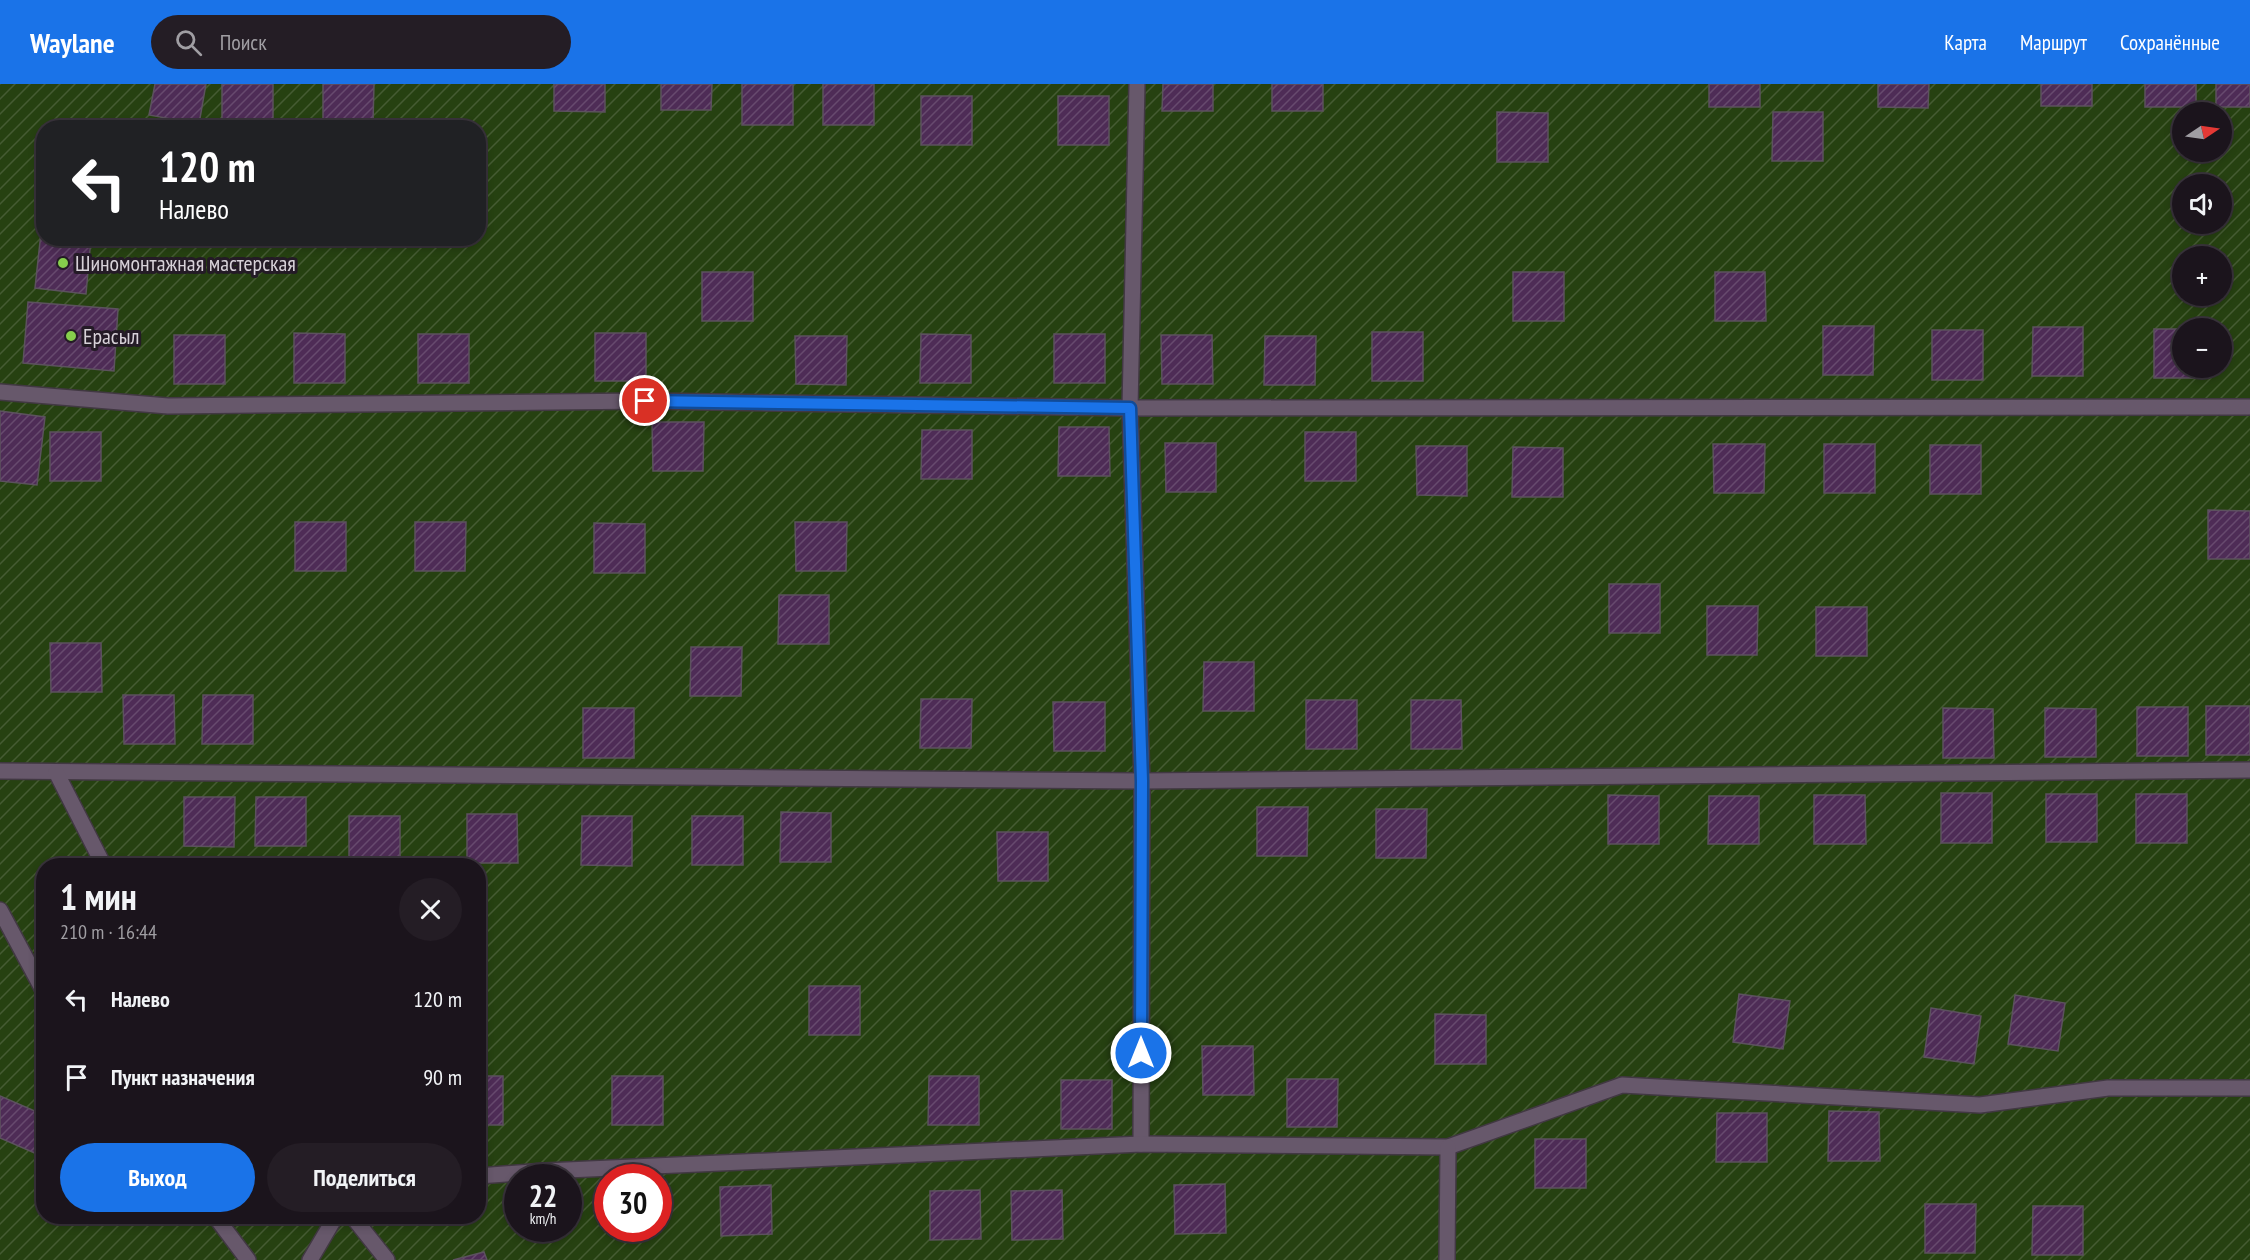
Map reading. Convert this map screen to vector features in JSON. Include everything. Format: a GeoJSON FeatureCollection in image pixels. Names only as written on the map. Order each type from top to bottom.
{"type":"FeatureCollection","features":[{"type":"Feature","properties":{"kind":"street"},"geometry":{"type":"LineString","coordinates":[[1137,84],[1130,408],[1142,781],[1141,1144]]}},
{"type":"Feature","properties":{"kind":"street"},"geometry":{"type":"LineString","coordinates":[[0,392],[168,406],[645,401],[1130,408],[2250,407]]}},
{"type":"Feature","properties":{"kind":"street"},"geometry":{"type":"LineString","coordinates":[[0,771],[1142,781],[2250,770]]}},
{"type":"Feature","properties":{"kind":"street"},"geometry":{"type":"LineString","coordinates":[[56,772],[100,858]]}},
{"type":"Feature","properties":{"kind":"street"},"geometry":{"type":"LineString","coordinates":[[0,910],[36,977]]}},
{"type":"Feature","properties":{"kind":"street"},"geometry":{"type":"LineString","coordinates":[[486,1175],[1141,1144],[1448,1147],[1622,1085],[1980,1105],[2108,1088],[2250,1088]]}},
{"type":"Feature","properties":{"kind":"street"},"geometry":{"type":"LineString","coordinates":[[1448,1147],[1448,1260]]}},
{"type":"Feature","properties":{"kind":"street"},"geometry":{"type":"LineString","coordinates":[[221,1224],[248,1260]]}},
{"type":"Feature","properties":{"kind":"street"},"geometry":{"type":"LineString","coordinates":[[310,1260],[331,1224]]}},
{"type":"Feature","properties":{"kind":"street"},"geometry":{"type":"LineString","coordinates":[[358,1224],[387,1260]]}},
{"type":"Feature","properties":{"kind":"green space"},"geometry":{"type":"Polygon","coordinates":[[[0,84],[2250,84],[2250,1260],[0,1260],[0,84]]]}},
{"type":"Feature","properties":{"kind":"building"},"geometry":{"type":"Polygon","coordinates":[[[155,84],[206,84],[200,120],[177,120],[149,115],[155,84]]]}},
{"type":"Feature","properties":{"kind":"building"},"geometry":{"type":"Polygon","coordinates":[[[222,84],[273,84],[273,120],[222,120],[222,84]]]}},
{"type":"Feature","properties":{"kind":"building"},"geometry":{"type":"Polygon","coordinates":[[[323,84],[374,84],[373,120],[323,120],[323,84]]]}},
{"type":"Feature","properties":{"kind":"building"},"geometry":{"type":"Polygon","coordinates":[[[554,84],[605,84],[605,112],[554,111],[554,84]]]}},
{"type":"Feature","properties":{"kind":"building"},"geometry":{"type":"Polygon","coordinates":[[[661,84],[712,84],[711,110],[661,110],[661,84]]]}},
{"type":"Feature","properties":{"kind":"building"},"geometry":{"type":"Polygon","coordinates":[[[742,84],[793,84],[793,125],[742,125],[742,84]]]}},
{"type":"Feature","properties":{"kind":"building"},"geometry":{"type":"Polygon","coordinates":[[[823,84],[874,84],[874,125],[823,125],[823,84]]]}},
{"type":"Feature","properties":{"kind":"building"},"geometry":{"type":"Polygon","coordinates":[[[1163,84],[1213,84],[1213,111],[1162,111],[1163,84]]]}},
{"type":"Feature","properties":{"kind":"building"},"geometry":{"type":"Polygon","coordinates":[[[1272,84],[1323,84],[1323,111],[1272,111],[1272,84]]]}},
{"type":"Feature","properties":{"kind":"building"},"geometry":{"type":"Polygon","coordinates":[[[1709,84],[1760,84],[1760,107],[1709,107],[1709,84]]]}},
{"type":"Feature","properties":{"kind":"building"},"geometry":{"type":"Polygon","coordinates":[[[1878,84],[1929,84],[1928,108],[1878,107],[1878,84]]]}},
{"type":"Feature","properties":{"kind":"building"},"geometry":{"type":"Polygon","coordinates":[[[2041,84],[2092,84],[2092,106],[2041,106],[2041,84]]]}},
{"type":"Feature","properties":{"kind":"building"},"geometry":{"type":"Polygon","coordinates":[[[2145,84],[2196,84],[2196,102],[2172,102],[2172,107],[2145,107],[2145,84]]]}},
{"type":"Feature","properties":{"kind":"building"},"geometry":{"type":"Polygon","coordinates":[[[2216,84],[2250,84],[2250,107],[2232,107],[2232,102],[2216,102],[2216,84]]]}},
{"type":"Feature","properties":{"kind":"building"},"geometry":{"type":"Polygon","coordinates":[[[921,96],[972,96],[972,145],[921,145],[921,96]]]}},
{"type":"Feature","properties":{"kind":"building"},"geometry":{"type":"Polygon","coordinates":[[[1058,96],[1109,96],[1109,145],[1058,145],[1058,96]]]}},
{"type":"Feature","properties":{"kind":"building"},"geometry":{"type":"Polygon","coordinates":[[[1497,112],[1548,113],[1548,162],[1497,162],[1497,112]]]}},
{"type":"Feature","properties":{"kind":"building"},"geometry":{"type":"Polygon","coordinates":[[[1773,112],[1823,112],[1823,161],[1772,161],[1773,112]]]}},
{"type":"Feature","properties":{"kind":"building","name":"Шиномонтажная мастерская"},"geometry":{"type":"Polygon","coordinates":[[[40,246],[90,246],[86,294],[35,288],[40,246]]]}},
{"type":"Feature","properties":{"kind":"building"},"geometry":{"type":"Polygon","coordinates":[[[702,272],[753,272],[753,321],[702,321],[702,272]]]}},
{"type":"Feature","properties":{"kind":"building"},"geometry":{"type":"Polygon","coordinates":[[[1513,272],[1564,272],[1564,321],[1513,321],[1513,272]]]}},
{"type":"Feature","properties":{"kind":"building"},"geometry":{"type":"Polygon","coordinates":[[[1715,272],[1765,272],[1766,321],[1715,321],[1715,272]]]}},
{"type":"Feature","properties":{"kind":"building","name":"Ерасыл"},"geometry":{"type":"Polygon","coordinates":[[[28,302],[118,309],[114,371],[23,363],[28,302]]]}},
{"type":"Feature","properties":{"kind":"building"},"geometry":{"type":"Polygon","coordinates":[[[1823,326],[1874,326],[1873,375],[1823,375],[1823,326]]]}},
{"type":"Feature","properties":{"kind":"building"},"geometry":{"type":"Polygon","coordinates":[[[2033,327],[2083,327],[2083,376],[2032,376],[2033,327]]]}},
{"type":"Feature","properties":{"kind":"building"},"geometry":{"type":"Polygon","coordinates":[[[2154,329],[2172,329],[2172,378],[2154,378],[2154,329]]]}},
{"type":"Feature","properties":{"kind":"building"},"geometry":{"type":"Polygon","coordinates":[[[1932,330],[1983,330],[1983,380],[1932,380],[1932,330]]]}},
{"type":"Feature","properties":{"kind":"building"},"geometry":{"type":"Polygon","coordinates":[[[1372,332],[1423,332],[1423,381],[1372,381],[1372,332]]]}},
{"type":"Feature","properties":{"kind":"building"},"geometry":{"type":"Polygon","coordinates":[[[294,333],[345,334],[345,383],[294,383],[294,333]]]}},
{"type":"Feature","properties":{"kind":"building"},"geometry":{"type":"Polygon","coordinates":[[[595,333],[646,333],[646,381],[595,381],[595,333]]]}},
{"type":"Feature","properties":{"kind":"building"},"geometry":{"type":"Polygon","coordinates":[[[418,334],[469,334],[469,383],[418,383],[418,334]]]}},
{"type":"Feature","properties":{"kind":"building"},"geometry":{"type":"Polygon","coordinates":[[[921,334],[971,335],[971,383],[920,383],[921,334]]]}},
{"type":"Feature","properties":{"kind":"building"},"geometry":{"type":"Polygon","coordinates":[[[1054,334],[1105,334],[1105,383],[1054,383],[1054,334]]]}},
{"type":"Feature","properties":{"kind":"building"},"geometry":{"type":"Polygon","coordinates":[[[174,335],[225,335],[225,384],[174,384],[174,335]]]}},
{"type":"Feature","properties":{"kind":"building"},"geometry":{"type":"Polygon","coordinates":[[[1161,335],[1212,335],[1213,384],[1162,384],[1161,335]]]}},
{"type":"Feature","properties":{"kind":"building"},"geometry":{"type":"Polygon","coordinates":[[[795,336],[847,336],[846,385],[796,384],[795,336]]]}},
{"type":"Feature","properties":{"kind":"building"},"geometry":{"type":"Polygon","coordinates":[[[1265,336],[1316,336],[1315,385],[1264,385],[1265,336]]]}},
{"type":"Feature","properties":{"kind":"building"},"geometry":{"type":"Polygon","coordinates":[[[0,411],[45,417],[37,485],[0,481],[0,411]]]}},
{"type":"Feature","properties":{"kind":"building"},"geometry":{"type":"Polygon","coordinates":[[[652,422],[704,422],[703,471],[653,471],[652,422]]]}},
{"type":"Feature","properties":{"kind":"building"},"geometry":{"type":"Polygon","coordinates":[[[1059,427],[1109,427],[1110,476],[1058,476],[1059,427]]]}},
{"type":"Feature","properties":{"kind":"building"},"geometry":{"type":"Polygon","coordinates":[[[922,430],[972,430],[972,479],[921,479],[922,430]]]}},
{"type":"Feature","properties":{"kind":"building"},"geometry":{"type":"Polygon","coordinates":[[[50,432],[101,432],[101,481],[50,481],[50,432]]]}},
{"type":"Feature","properties":{"kind":"building"},"geometry":{"type":"Polygon","coordinates":[[[1305,432],[1356,432],[1356,481],[1305,481],[1305,432]]]}},
{"type":"Feature","properties":{"kind":"building"},"geometry":{"type":"Polygon","coordinates":[[[1165,443],[1216,443],[1216,492],[1166,492],[1165,443]]]}},
{"type":"Feature","properties":{"kind":"building"},"geometry":{"type":"Polygon","coordinates":[[[1713,444],[1765,444],[1764,493],[1714,493],[1713,444]]]}},
{"type":"Feature","properties":{"kind":"building"},"geometry":{"type":"Polygon","coordinates":[[[1824,444],[1875,444],[1875,493],[1824,493],[1824,444]]]}},
{"type":"Feature","properties":{"kind":"building"},"geometry":{"type":"Polygon","coordinates":[[[1930,445],[1981,445],[1981,494],[1930,494],[1930,445]]]}},
{"type":"Feature","properties":{"kind":"building"},"geometry":{"type":"Polygon","coordinates":[[[1416,446],[1467,446],[1467,496],[1417,495],[1416,446]]]}},
{"type":"Feature","properties":{"kind":"building"},"geometry":{"type":"Polygon","coordinates":[[[1513,447],[1563,448],[1563,497],[1512,497],[1513,447]]]}},
{"type":"Feature","properties":{"kind":"building"},"geometry":{"type":"Polygon","coordinates":[[[2208,510],[2250,511],[2250,559],[2208,559],[2208,510]]]}},
{"type":"Feature","properties":{"kind":"building"},"geometry":{"type":"Polygon","coordinates":[[[295,522],[346,522],[346,571],[295,571],[295,522]]]}},
{"type":"Feature","properties":{"kind":"building"},"geometry":{"type":"Polygon","coordinates":[[[415,522],[466,522],[465,571],[415,571],[415,522]]]}},
{"type":"Feature","properties":{"kind":"building"},"geometry":{"type":"Polygon","coordinates":[[[795,522],[847,522],[846,571],[796,571],[795,522]]]}},
{"type":"Feature","properties":{"kind":"building"},"geometry":{"type":"Polygon","coordinates":[[[594,523],[645,524],[645,573],[594,573],[594,523]]]}},
{"type":"Feature","properties":{"kind":"building"},"geometry":{"type":"Polygon","coordinates":[[[1609,584],[1660,584],[1660,633],[1609,633],[1609,584]]]}},
{"type":"Feature","properties":{"kind":"building"},"geometry":{"type":"Polygon","coordinates":[[[779,595],[829,595],[829,644],[778,644],[779,595]]]}},
{"type":"Feature","properties":{"kind":"building"},"geometry":{"type":"Polygon","coordinates":[[[1707,606],[1758,606],[1757,655],[1707,655],[1707,606]]]}},
{"type":"Feature","properties":{"kind":"building"},"geometry":{"type":"Polygon","coordinates":[[[1816,607],[1867,607],[1867,656],[1816,656],[1816,607]]]}},
{"type":"Feature","properties":{"kind":"building"},"geometry":{"type":"Polygon","coordinates":[[[50,643],[101,643],[102,692],[51,692],[50,643]]]}},
{"type":"Feature","properties":{"kind":"building"},"geometry":{"type":"Polygon","coordinates":[[[691,647],[742,647],[741,696],[690,696],[691,647]]]}},
{"type":"Feature","properties":{"kind":"building"},"geometry":{"type":"Polygon","coordinates":[[[1204,662],[1254,662],[1254,711],[1203,711],[1204,662]]]}},
{"type":"Feature","properties":{"kind":"building"},"geometry":{"type":"Polygon","coordinates":[[[123,695],[174,695],[175,744],[124,744],[123,695]]]}},
{"type":"Feature","properties":{"kind":"building"},"geometry":{"type":"Polygon","coordinates":[[[203,695],[253,695],[253,744],[202,744],[203,695]]]}},
{"type":"Feature","properties":{"kind":"building"},"geometry":{"type":"Polygon","coordinates":[[[921,699],[972,699],[971,748],[920,748],[921,699]]]}},
{"type":"Feature","properties":{"kind":"building"},"geometry":{"type":"Polygon","coordinates":[[[1306,700],[1357,700],[1357,749],[1306,749],[1306,700]]]}},
{"type":"Feature","properties":{"kind":"building"},"geometry":{"type":"Polygon","coordinates":[[[1411,700],[1461,700],[1462,749],[1411,749],[1411,700]]]}},
{"type":"Feature","properties":{"kind":"building"},"geometry":{"type":"Polygon","coordinates":[[[1053,702],[1105,702],[1105,751],[1054,751],[1053,702]]]}},
{"type":"Feature","properties":{"kind":"building"},"geometry":{"type":"Polygon","coordinates":[[[2206,706],[2250,706],[2250,755],[2206,755],[2206,706]]]}},
{"type":"Feature","properties":{"kind":"building"},"geometry":{"type":"Polygon","coordinates":[[[2137,707],[2188,707],[2188,756],[2137,756],[2137,707]]]}},
{"type":"Feature","properties":{"kind":"building"},"geometry":{"type":"Polygon","coordinates":[[[583,708],[634,708],[634,758],[583,758],[583,708]]]}},
{"type":"Feature","properties":{"kind":"building"},"geometry":{"type":"Polygon","coordinates":[[[1943,708],[1993,709],[1994,758],[1943,758],[1943,708]]]}},
{"type":"Feature","properties":{"kind":"building"},"geometry":{"type":"Polygon","coordinates":[[[2045,708],[2096,709],[2096,757],[2045,757],[2045,708]]]}},
{"type":"Feature","properties":{"kind":"building"},"geometry":{"type":"Polygon","coordinates":[[[1941,793],[1992,793],[1992,843],[1941,843],[1941,793]]]}},
{"type":"Feature","properties":{"kind":"building"},"geometry":{"type":"Polygon","coordinates":[[[2046,794],[2097,794],[2097,842],[2046,842],[2046,794]]]}},
{"type":"Feature","properties":{"kind":"building"},"geometry":{"type":"Polygon","coordinates":[[[2136,794],[2187,794],[2187,843],[2136,843],[2136,794]]]}},
{"type":"Feature","properties":{"kind":"building"},"geometry":{"type":"Polygon","coordinates":[[[1608,795],[1659,796],[1659,844],[1608,844],[1608,795]]]}},
{"type":"Feature","properties":{"kind":"building"},"geometry":{"type":"Polygon","coordinates":[[[1814,795],[1865,795],[1866,844],[1814,844],[1814,795]]]}},
{"type":"Feature","properties":{"kind":"building"},"geometry":{"type":"Polygon","coordinates":[[[1709,796],[1759,796],[1759,844],[1708,844],[1709,796]]]}},
{"type":"Feature","properties":{"kind":"building"},"geometry":{"type":"Polygon","coordinates":[[[184,797],[235,797],[234,847],[184,846],[184,797]]]}},
{"type":"Feature","properties":{"kind":"building"},"geometry":{"type":"Polygon","coordinates":[[[256,797],[306,797],[306,846],[255,846],[256,797]]]}},
{"type":"Feature","properties":{"kind":"building"},"geometry":{"type":"Polygon","coordinates":[[[1257,807],[1308,807],[1307,856],[1257,856],[1257,807]]]}},
{"type":"Feature","properties":{"kind":"building"},"geometry":{"type":"Polygon","coordinates":[[[1376,809],[1427,809],[1426,858],[1376,858],[1376,809]]]}},
{"type":"Feature","properties":{"kind":"building"},"geometry":{"type":"Polygon","coordinates":[[[781,812],[831,813],[831,862],[780,862],[781,812]]]}},
{"type":"Feature","properties":{"kind":"building"},"geometry":{"type":"Polygon","coordinates":[[[467,814],[517,814],[518,863],[486,863],[486,858],[467,858],[467,814]]]}},
{"type":"Feature","properties":{"kind":"building"},"geometry":{"type":"Polygon","coordinates":[[[349,816],[400,816],[400,858],[349,858],[349,816]]]}},
{"type":"Feature","properties":{"kind":"building"},"geometry":{"type":"Polygon","coordinates":[[[582,816],[632,816],[632,866],[581,865],[582,816]]]}},
{"type":"Feature","properties":{"kind":"building"},"geometry":{"type":"Polygon","coordinates":[[[692,816],[743,816],[743,865],[692,865],[692,816]]]}},
{"type":"Feature","properties":{"kind":"building"},"geometry":{"type":"Polygon","coordinates":[[[997,832],[1048,832],[1048,881],[998,881],[997,832]]]}},
{"type":"Feature","properties":{"kind":"building"},"geometry":{"type":"Polygon","coordinates":[[[809,986],[860,986],[860,1035],[809,1035],[809,986]]]}},
{"type":"Feature","properties":{"kind":"building"},"geometry":{"type":"Polygon","coordinates":[[[1739,994],[1790,1001],[1783,1049],[1733,1042],[1739,994]]]}},
{"type":"Feature","properties":{"kind":"building"},"geometry":{"type":"Polygon","coordinates":[[[2015,995],[2065,1003],[2058,1051],[2008,1044],[2015,995]]]}},
{"type":"Feature","properties":{"kind":"building"},"geometry":{"type":"Polygon","coordinates":[[[1931,1008],[1981,1016],[1974,1064],[1924,1057],[1931,1008]]]}},
{"type":"Feature","properties":{"kind":"building"},"geometry":{"type":"Polygon","coordinates":[[[1435,1014],[1486,1015],[1486,1064],[1435,1064],[1435,1014]]]}},
{"type":"Feature","properties":{"kind":"building"},"geometry":{"type":"Polygon","coordinates":[[[1202,1046],[1253,1046],[1254,1095],[1203,1095],[1202,1046]]]}},
{"type":"Feature","properties":{"kind":"building"},"geometry":{"type":"Polygon","coordinates":[[[486,1076],[503,1076],[503,1125],[486,1125],[486,1076]]]}},
{"type":"Feature","properties":{"kind":"building"},"geometry":{"type":"Polygon","coordinates":[[[612,1076],[663,1076],[663,1125],[612,1125],[612,1076]]]}},
{"type":"Feature","properties":{"kind":"building"},"geometry":{"type":"Polygon","coordinates":[[[929,1076],[979,1076],[979,1125],[928,1125],[929,1076]]]}},
{"type":"Feature","properties":{"kind":"building"},"geometry":{"type":"Polygon","coordinates":[[[1287,1079],[1338,1079],[1337,1127],[1287,1127],[1287,1079]]]}},
{"type":"Feature","properties":{"kind":"building"},"geometry":{"type":"Polygon","coordinates":[[[1061,1080],[1112,1080],[1112,1129],[1061,1129],[1061,1080]]]}},
{"type":"Feature","properties":{"kind":"building"},"geometry":{"type":"Polygon","coordinates":[[[0,1096],[36,1112],[36,1154],[0,1138],[0,1096]]]}},
{"type":"Feature","properties":{"kind":"building"},"geometry":{"type":"Polygon","coordinates":[[[1829,1111],[1879,1112],[1880,1161],[1828,1161],[1829,1111]]]}},
{"type":"Feature","properties":{"kind":"building"},"geometry":{"type":"Polygon","coordinates":[[[1717,1113],[1767,1113],[1767,1162],[1716,1162],[1717,1113]]]}},
{"type":"Feature","properties":{"kind":"building"},"geometry":{"type":"Polygon","coordinates":[[[1535,1139],[1586,1139],[1586,1188],[1535,1188],[1535,1139]]]}},
{"type":"Feature","properties":{"kind":"building"},"geometry":{"type":"Polygon","coordinates":[[[1225,1184],[1226,1233],[1175,1234],[1174,1185],[1225,1184]]]}},
{"type":"Feature","properties":{"kind":"building"},"geometry":{"type":"Polygon","coordinates":[[[771,1185],[772,1234],[721,1236],[720,1187],[771,1185]]]}},
{"type":"Feature","properties":{"kind":"building"},"geometry":{"type":"Polygon","coordinates":[[[980,1190],[981,1239],[930,1240],[930,1191],[980,1190]]]}},
{"type":"Feature","properties":{"kind":"building"},"geometry":{"type":"Polygon","coordinates":[[[1062,1190],[1063,1239],[1012,1240],[1011,1191],[1062,1190]]]}},
{"type":"Feature","properties":{"kind":"building"},"geometry":{"type":"Polygon","coordinates":[[[1925,1204],[1976,1204],[1975,1253],[1925,1253],[1925,1204]]]}},
{"type":"Feature","properties":{"kind":"building"},"geometry":{"type":"Polygon","coordinates":[[[2033,1206],[2083,1206],[2083,1255],[2032,1255],[2033,1206]]]}},
{"type":"Feature","properties":{"kind":"building"},"geometry":{"type":"Polygon","coordinates":[[[484,1252],[487,1260],[453,1260],[484,1252]]]}},
{"type":"Feature","properties":{"kind":"place","name":"Шиномонтажная мастерская"},"geometry":{"type":"Point","coordinates":[63,263]}},
{"type":"Feature","properties":{"kind":"place","name":"Ерасыл"},"geometry":{"type":"Point","coordinates":[71,336]}},
{"type":"Feature","properties":{"kind":"route"},"geometry":{"type":"LineString","coordinates":[[645,401],[1130,408],[1142,781],[1141,1053]]}}]}
